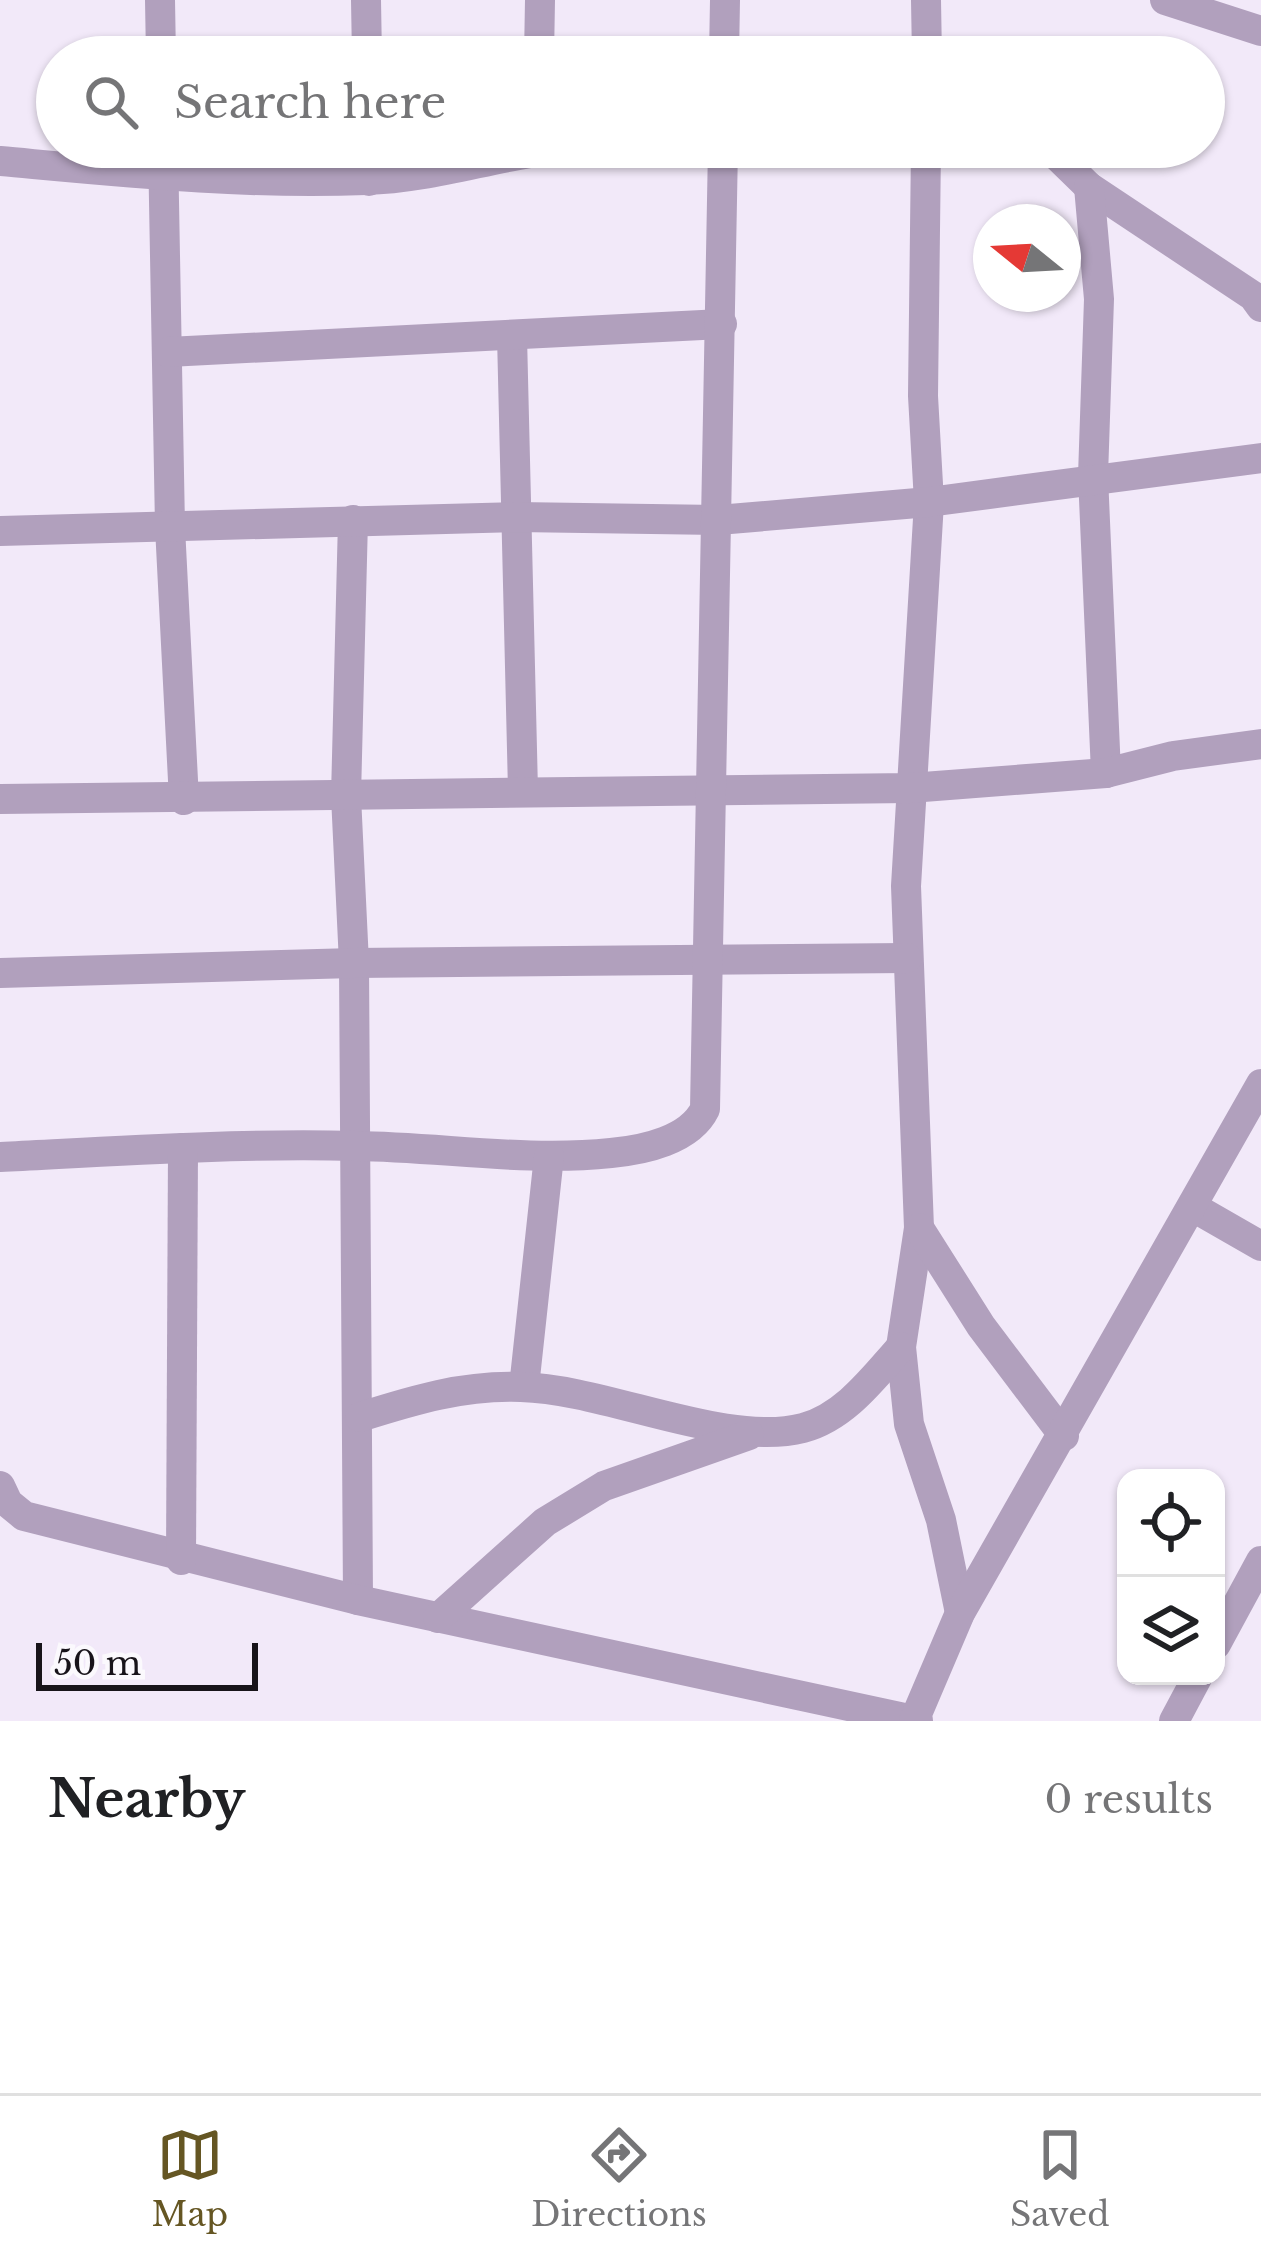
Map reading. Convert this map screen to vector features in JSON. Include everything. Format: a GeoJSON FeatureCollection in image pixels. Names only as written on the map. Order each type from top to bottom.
{"type":"FeatureCollection","features":[{"type":"Feature","properties":{"kind":"street"},"geometry":{"type":"LineString","coordinates":[[160,0],[161,36]]}},
{"type":"Feature","properties":{"kind":"street"},"geometry":{"type":"LineString","coordinates":[[366,0],[367,36]]}},
{"type":"Feature","properties":{"kind":"street"},"geometry":{"type":"LineString","coordinates":[[539,36],[540,0]]}},
{"type":"Feature","properties":{"kind":"street"},"geometry":{"type":"LineString","coordinates":[[724,36],[725,0]]}},
{"type":"Feature","properties":{"kind":"street"},"geometry":{"type":"LineString","coordinates":[[926,0],[926,36]]}},
{"type":"Feature","properties":{"kind":"street"},"geometry":{"type":"LineString","coordinates":[[1165,0],[1261,31]]}},
{"type":"Feature","properties":{"kind":"street"},"geometry":{"type":"LineString","coordinates":[[0,161],[36,161]]}},
{"type":"Feature","properties":{"kind":"street"},"geometry":{"type":"LineString","coordinates":[[163,168],[170,527],[184,800]]}},
{"type":"Feature","properties":{"kind":"street"},"geometry":{"type":"LineString","coordinates":[[235,168],[369,181],[436,168]]}},
{"type":"Feature","properties":{"kind":"street"},"geometry":{"type":"LineString","coordinates":[[369,168],[369,181]]}},
{"type":"Feature","properties":{"kind":"street"},"geometry":{"type":"LineString","coordinates":[[0,1156],[356,1146],[549,1156],[616,1153],[684,1135],[698,1124],[705,1109],[723,168]]}},
{"type":"Feature","properties":{"kind":"street"},"geometry":{"type":"LineString","coordinates":[[926,168],[923,396],[929,502],[910,788],[907,958],[919,1228],[901,1347],[909,1424],[941,1520],[960,1613]]}},
{"type":"Feature","properties":{"kind":"street"},"geometry":{"type":"LineString","coordinates":[[1070,168],[1089,187],[1253,296],[1261,307]]}},
{"type":"Feature","properties":{"kind":"street"},"geometry":{"type":"LineString","coordinates":[[1089,187],[1099,299],[1093,476],[1106,773]]}},
{"type":"Feature","properties":{"kind":"street"},"geometry":{"type":"LineString","coordinates":[[167,352],[722,324]]}},
{"type":"Feature","properties":{"kind":"street"},"geometry":{"type":"LineString","coordinates":[[512,336],[523,791]]}},
{"type":"Feature","properties":{"kind":"street"},"geometry":{"type":"LineString","coordinates":[[0,530],[517,517],[718,520],[929,502],[1093,476],[1261,458]]}},
{"type":"Feature","properties":{"kind":"street"},"geometry":{"type":"LineString","coordinates":[[353,520],[346,796],[356,1146],[358,1600]]}},
{"type":"Feature","properties":{"kind":"street"},"geometry":{"type":"LineString","coordinates":[[0,800],[910,788],[1106,773],[1173,756],[1261,744]]}},
{"type":"Feature","properties":{"kind":"street"},"geometry":{"type":"LineString","coordinates":[[0,973],[353,963],[907,958]]}},
{"type":"Feature","properties":{"kind":"street"},"geometry":{"type":"LineString","coordinates":[[0,1486],[8,1503],[24,1516],[181,1560],[916,1721],[960,1613],[1261,1084]]}},
{"type":"Feature","properties":{"kind":"street"},"geometry":{"type":"LineString","coordinates":[[181,1560],[183,1148]]}},
{"type":"Feature","properties":{"kind":"street"},"geometry":{"type":"LineString","coordinates":[[524,1387],[549,1156]]}},
{"type":"Feature","properties":{"kind":"street"},"geometry":{"type":"LineString","coordinates":[[1193,1207],[1261,1246]]}},
{"type":"Feature","properties":{"kind":"street"},"geometry":{"type":"LineString","coordinates":[[919,1228],[981,1326],[1064,1436]]}},
{"type":"Feature","properties":{"kind":"street"},"geometry":{"type":"LineString","coordinates":[[438,1618],[545,1522],[604,1486],[755,1433],[806,1428],[852,1401],[901,1347]]}},
{"type":"Feature","properties":{"kind":"street"},"geometry":{"type":"LineString","coordinates":[[359,1418],[445,1390],[524,1387],[755,1433]]}},
{"type":"Feature","properties":{"kind":"street"},"geometry":{"type":"LineString","coordinates":[[1225,1627],[1261,1561]]}},
{"type":"Feature","properties":{"kind":"street"},"geometry":{"type":"LineString","coordinates":[[1174,1721],[1193,1685]]}}]}
